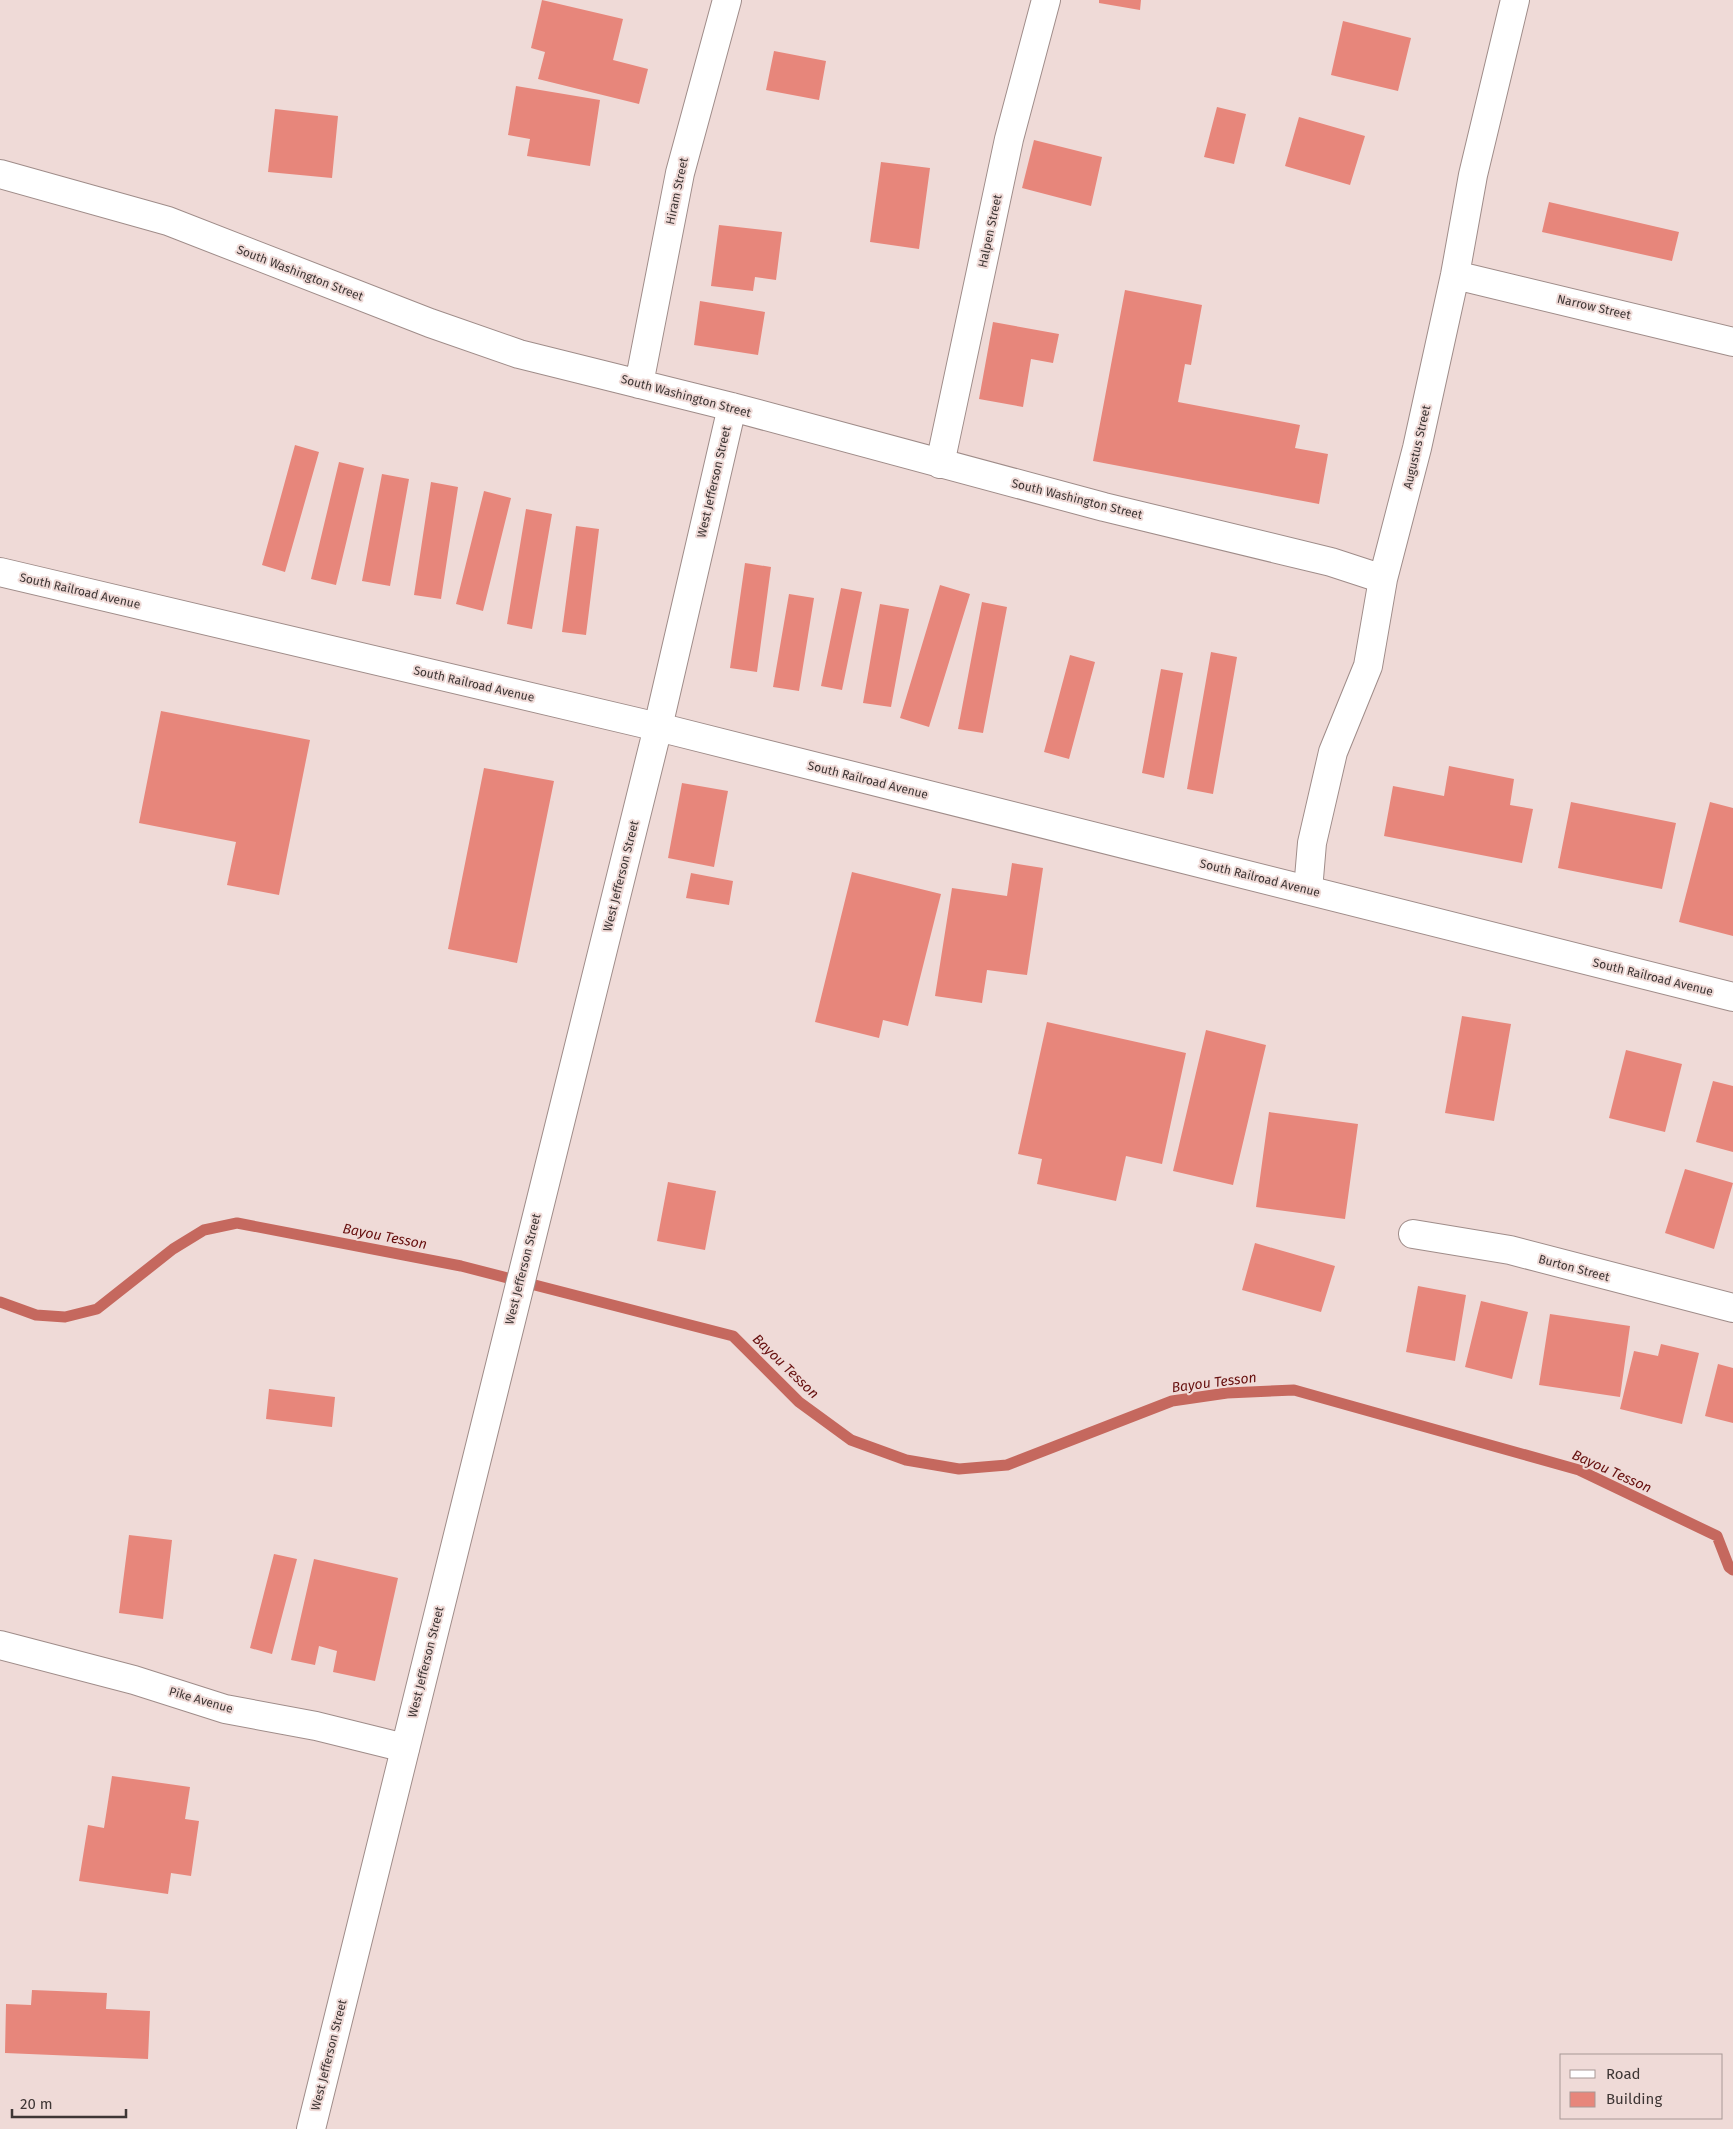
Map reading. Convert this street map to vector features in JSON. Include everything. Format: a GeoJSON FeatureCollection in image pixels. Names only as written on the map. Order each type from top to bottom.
{"type":"FeatureCollection","features":[{"type":"Feature","properties":{"kind":"street","name":"Hiram Street"},"geometry":{"type":"LineString","coordinates":[[639,384],[680,173],[727,0]]}},
{"type":"Feature","properties":{"kind":"street","name":"Halpen Street"},"geometry":{"type":"LineString","coordinates":[[940,464],[1010,139],[1046,0]]}},
{"type":"Feature","properties":{"kind":"street","name":"Augustus Street"},"geometry":{"type":"LineString","coordinates":[[1308,890],[1312,843],[1333,752],[1368,666],[1383,579],[1418,448],[1455,275],[1473,175],[1515,0]]}},
{"type":"Feature","properties":{"kind":"street","name":"South Washington Street"},"geometry":{"type":"LineString","coordinates":[[0,174],[168,221],[430,323],[518,354],[732,407],[1104,507],[1331,562],[1383,579]]}},
{"type":"Feature","properties":{"kind":"street","name":"Narrow Street"},"geometry":{"type":"LineString","coordinates":[[1455,275],[1733,342]]}},
{"type":"Feature","properties":{"kind":"street","name":"West Jefferson Street"},"geometry":{"type":"LineString","coordinates":[[311,2129],[658,727],[732,407]]}},
{"type":"Feature","properties":{"kind":"street","name":"South Railroad Avenue"},"geometry":{"type":"LineString","coordinates":[[0,572],[658,727],[1733,997]]}},
{"type":"Feature","properties":{"kind":"street","name":"Burton Street"},"geometry":{"type":"LineString","coordinates":[[1413,1234],[1510,1250],[1733,1308]]}},
{"type":"Feature","properties":{"kind":"street","name":"Pike Avenue"},"geometry":{"type":"LineString","coordinates":[[0,1645],[134,1680],[225,1709],[316,1726],[405,1748]]}},
{"type":"Feature","properties":{"kind":"building"},"geometry":{"type":"Polygon","coordinates":[[[542,0],[623,19],[613,60],[648,69],[639,104],[538,79],[545,52],[531,48],[542,0]]]}},
{"type":"Feature","properties":{"kind":"building"},"geometry":{"type":"Polygon","coordinates":[[[1099,0],[1141,0],[1140,10],[1099,3],[1099,0]]]}},
{"type":"Feature","properties":{"kind":"building"},"geometry":{"type":"Polygon","coordinates":[[[1343,21],[1411,38],[1398,91],[1331,75],[1343,21]]]}},
{"type":"Feature","properties":{"kind":"building"},"geometry":{"type":"Polygon","coordinates":[[[774,51],[826,61],[819,100],[766,90],[774,51]]]}},
{"type":"Feature","properties":{"kind":"building"},"geometry":{"type":"Polygon","coordinates":[[[516,86],[600,100],[590,166],[527,156],[530,139],[508,135],[516,86]]]}},
{"type":"Feature","properties":{"kind":"building"},"geometry":{"type":"Polygon","coordinates":[[[1217,107],[1246,114],[1234,164],[1204,157],[1217,107]]]}},
{"type":"Feature","properties":{"kind":"building"},"geometry":{"type":"Polygon","coordinates":[[[275,109],[338,116],[332,178],[268,172],[275,109]]]}},
{"type":"Feature","properties":{"kind":"building"},"geometry":{"type":"Polygon","coordinates":[[[1299,117],[1365,136],[1350,185],[1285,166],[1299,117]]]}},
{"type":"Feature","properties":{"kind":"building"},"geometry":{"type":"Polygon","coordinates":[[[1034,140],[1102,157],[1091,206],[1022,188],[1034,140]]]}},
{"type":"Feature","properties":{"kind":"building"},"geometry":{"type":"Polygon","coordinates":[[[881,162],[930,168],[919,249],[870,242],[881,162]]]}},
{"type":"Feature","properties":{"kind":"building"},"geometry":{"type":"Polygon","coordinates":[[[1549,202],[1679,232],[1672,261],[1542,232],[1549,202]]]}},
{"type":"Feature","properties":{"kind":"building"},"geometry":{"type":"Polygon","coordinates":[[[719,225],[782,232],[776,280],[755,277],[753,291],[711,286],[719,225]]]}},
{"type":"Feature","properties":{"kind":"building"},"geometry":{"type":"Polygon","coordinates":[[[1125,290],[1202,305],[1191,365],[1185,364],[1178,402],[1300,425],[1295,448],[1328,454],[1319,504],[1093,461],[1125,290]]]}},
{"type":"Feature","properties":{"kind":"building"},"geometry":{"type":"Polygon","coordinates":[[[700,301],[765,312],[758,355],[694,345],[700,301]]]}},
{"type":"Feature","properties":{"kind":"building"},"geometry":{"type":"Polygon","coordinates":[[[993,322],[1059,334],[1053,363],[1031,359],[1023,407],[979,399],[993,322]]]}},
{"type":"Feature","properties":{"kind":"building"},"geometry":{"type":"Polygon","coordinates":[[[295,445],[319,452],[285,572],[262,565],[295,445]]]}},
{"type":"Feature","properties":{"kind":"building"},"geometry":{"type":"Polygon","coordinates":[[[339,462],[364,468],[336,585],[311,579],[339,462]]]}},
{"type":"Feature","properties":{"kind":"building"},"geometry":{"type":"Polygon","coordinates":[[[382,474],[409,479],[390,586],[362,581],[382,474]]]}},
{"type":"Feature","properties":{"kind":"building"},"geometry":{"type":"Polygon","coordinates":[[[431,482],[458,487],[441,599],[414,595],[431,482]]]}},
{"type":"Feature","properties":{"kind":"building"},"geometry":{"type":"Polygon","coordinates":[[[484,491],[511,498],[483,611],[456,604],[484,491]]]}},
{"type":"Feature","properties":{"kind":"building"},"geometry":{"type":"Polygon","coordinates":[[[526,509],[552,514],[532,629],[507,624],[526,509]]]}},
{"type":"Feature","properties":{"kind":"building"},"geometry":{"type":"Polygon","coordinates":[[[576,526],[599,529],[586,635],[562,632],[576,526]]]}},
{"type":"Feature","properties":{"kind":"building"},"geometry":{"type":"Polygon","coordinates":[[[745,563],[771,567],[757,672],[730,668],[745,563]]]}},
{"type":"Feature","properties":{"kind":"building"},"geometry":{"type":"Polygon","coordinates":[[[940,585],[970,594],[929,727],[900,718],[940,585]]]}},
{"type":"Feature","properties":{"kind":"building"},"geometry":{"type":"Polygon","coordinates":[[[841,588],[862,592],[842,690],[821,686],[841,588]]]}},
{"type":"Feature","properties":{"kind":"building"},"geometry":{"type":"Polygon","coordinates":[[[789,594],[814,598],[799,691],[773,687],[789,594]]]}},
{"type":"Feature","properties":{"kind":"building"},"geometry":{"type":"Polygon","coordinates":[[[982,602],[1007,607],[983,733],[958,729],[982,602]]]}},
{"type":"Feature","properties":{"kind":"building"},"geometry":{"type":"Polygon","coordinates":[[[880,604],[909,609],[891,707],[863,703],[880,604]]]}},
{"type":"Feature","properties":{"kind":"building"},"geometry":{"type":"Polygon","coordinates":[[[1211,652],[1237,657],[1213,794],[1187,789],[1211,652]]]}},
{"type":"Feature","properties":{"kind":"building"},"geometry":{"type":"Polygon","coordinates":[[[1070,655],[1095,662],[1069,759],[1044,752],[1070,655]]]}},
{"type":"Feature","properties":{"kind":"building"},"geometry":{"type":"Polygon","coordinates":[[[1161,669],[1183,673],[1164,778],[1142,773],[1161,669]]]}},
{"type":"Feature","properties":{"kind":"building"},"geometry":{"type":"Polygon","coordinates":[[[161,711],[310,740],[279,895],[227,885],[236,842],[139,823],[161,711]]]}},
{"type":"Feature","properties":{"kind":"building"},"geometry":{"type":"Polygon","coordinates":[[[1449,766],[1514,779],[1510,805],[1533,809],[1522,863],[1384,836],[1393,786],[1444,796],[1449,766]]]}},
{"type":"Feature","properties":{"kind":"building"},"geometry":{"type":"Polygon","coordinates":[[[484,768],[554,781],[517,963],[448,949],[484,768]]]}},
{"type":"Feature","properties":{"kind":"building"},"geometry":{"type":"Polygon","coordinates":[[[682,783],[728,791],[714,867],[668,858],[682,783]]]}},
{"type":"Feature","properties":{"kind":"building"},"geometry":{"type":"Polygon","coordinates":[[[1571,802],[1676,823],[1662,889],[1558,868],[1571,802]]]}},
{"type":"Feature","properties":{"kind":"building"},"geometry":{"type":"Polygon","coordinates":[[[1710,802],[1733,808],[1733,936],[1679,922],[1710,802]]]}},
{"type":"Feature","properties":{"kind":"building"},"geometry":{"type":"Polygon","coordinates":[[[1012,863],[1043,868],[1027,975],[987,970],[982,1003],[935,996],[952,888],[1007,896],[1012,863]]]}},
{"type":"Feature","properties":{"kind":"building"},"geometry":{"type":"Polygon","coordinates":[[[852,872],[941,894],[908,1026],[883,1020],[879,1038],[815,1022],[852,872]]]}},
{"type":"Feature","properties":{"kind":"building"},"geometry":{"type":"Polygon","coordinates":[[[691,873],[733,881],[729,905],[686,898],[691,873]]]}},
{"type":"Feature","properties":{"kind":"building"},"geometry":{"type":"Polygon","coordinates":[[[1462,1016],[1511,1024],[1494,1121],[1445,1113],[1462,1016]]]}},
{"type":"Feature","properties":{"kind":"building"},"geometry":{"type":"Polygon","coordinates":[[[1047,1022],[1186,1053],[1162,1164],[1126,1156],[1116,1201],[1037,1184],[1042,1159],[1018,1154],[1047,1022]]]}},
{"type":"Feature","properties":{"kind":"building"},"geometry":{"type":"Polygon","coordinates":[[[1206,1030],[1266,1045],[1233,1185],[1173,1171],[1206,1030]]]}},
{"type":"Feature","properties":{"kind":"building"},"geometry":{"type":"Polygon","coordinates":[[[1626,1050],[1682,1064],[1665,1132],[1609,1118],[1626,1050]]]}},
{"type":"Feature","properties":{"kind":"building"},"geometry":{"type":"Polygon","coordinates":[[[1713,1081],[1733,1086],[1733,1152],[1696,1142],[1713,1081]]]}},
{"type":"Feature","properties":{"kind":"building"},"geometry":{"type":"Polygon","coordinates":[[[1269,1112],[1358,1124],[1345,1219],[1256,1207],[1269,1112]]]}},
{"type":"Feature","properties":{"kind":"building"},"geometry":{"type":"Polygon","coordinates":[[[1685,1169],[1733,1183],[1714,1249],[1665,1233],[1685,1169]]]}},
{"type":"Feature","properties":{"kind":"building"},"geometry":{"type":"Polygon","coordinates":[[[668,1182],[716,1191],[705,1250],[657,1241],[668,1182]]]}},
{"type":"Feature","properties":{"kind":"building"},"geometry":{"type":"Polygon","coordinates":[[[1255,1243],[1335,1266],[1321,1312],[1242,1290],[1255,1243]]]}},
{"type":"Feature","properties":{"kind":"building"},"geometry":{"type":"Polygon","coordinates":[[[1418,1286],[1466,1295],[1455,1361],[1406,1352],[1418,1286]]]}},
{"type":"Feature","properties":{"kind":"building"},"geometry":{"type":"Polygon","coordinates":[[[1481,1301],[1528,1312],[1512,1379],[1465,1367],[1481,1301]]]}},
{"type":"Feature","properties":{"kind":"building"},"geometry":{"type":"Polygon","coordinates":[[[1550,1314],[1630,1326],[1620,1397],[1539,1385],[1550,1314]]]}},
{"type":"Feature","properties":{"kind":"building"},"geometry":{"type":"Polygon","coordinates":[[[1661,1344],[1699,1353],[1682,1424],[1620,1409],[1634,1351],[1658,1356],[1661,1344]]]}},
{"type":"Feature","properties":{"kind":"building"},"geometry":{"type":"Polygon","coordinates":[[[1718,1364],[1733,1368],[1733,1423],[1705,1416],[1718,1364]]]}},
{"type":"Feature","properties":{"kind":"building"},"geometry":{"type":"Polygon","coordinates":[[[269,1389],[335,1397],[332,1427],[266,1419],[269,1389]]]}},
{"type":"Feature","properties":{"kind":"building"},"geometry":{"type":"Polygon","coordinates":[[[129,1535],[172,1540],[163,1619],[119,1613],[129,1535]]]}},
{"type":"Feature","properties":{"kind":"building"},"geometry":{"type":"Polygon","coordinates":[[[274,1554],[297,1559],[272,1654],[250,1648],[274,1554]]]}},
{"type":"Feature","properties":{"kind":"building"},"geometry":{"type":"Polygon","coordinates":[[[314,1559],[398,1578],[375,1681],[333,1672],[337,1651],[319,1646],[315,1665],[291,1660],[314,1559]]]}},
{"type":"Feature","properties":{"kind":"building"},"geometry":{"type":"Polygon","coordinates":[[[112,1776],[190,1787],[185,1819],[199,1821],[191,1876],[171,1873],[168,1894],[79,1881],[88,1825],[104,1828],[112,1776]]]}},
{"type":"Feature","properties":{"kind":"building"},"geometry":{"type":"Polygon","coordinates":[[[32,1990],[107,1993],[106,2009],[150,2011],[148,2059],[5,2053],[6,2004],[31,2005],[32,1990]]]}},
{"type":"Feature","properties":{"kind":"waterway","name":"Bayou Tesson"},"geometry":{"type":"LineString","coordinates":[[0,1302],[36,1315],[65,1317],[97,1309],[173,1249],[204,1230],[237,1223],[461,1266],[733,1336],[799,1402],[851,1440],[906,1460],[959,1469],[1007,1465],[1172,1401],[1227,1393],[1294,1390],[1579,1470],[1717,1536],[1729,1567],[1733,1570]]}}]}
